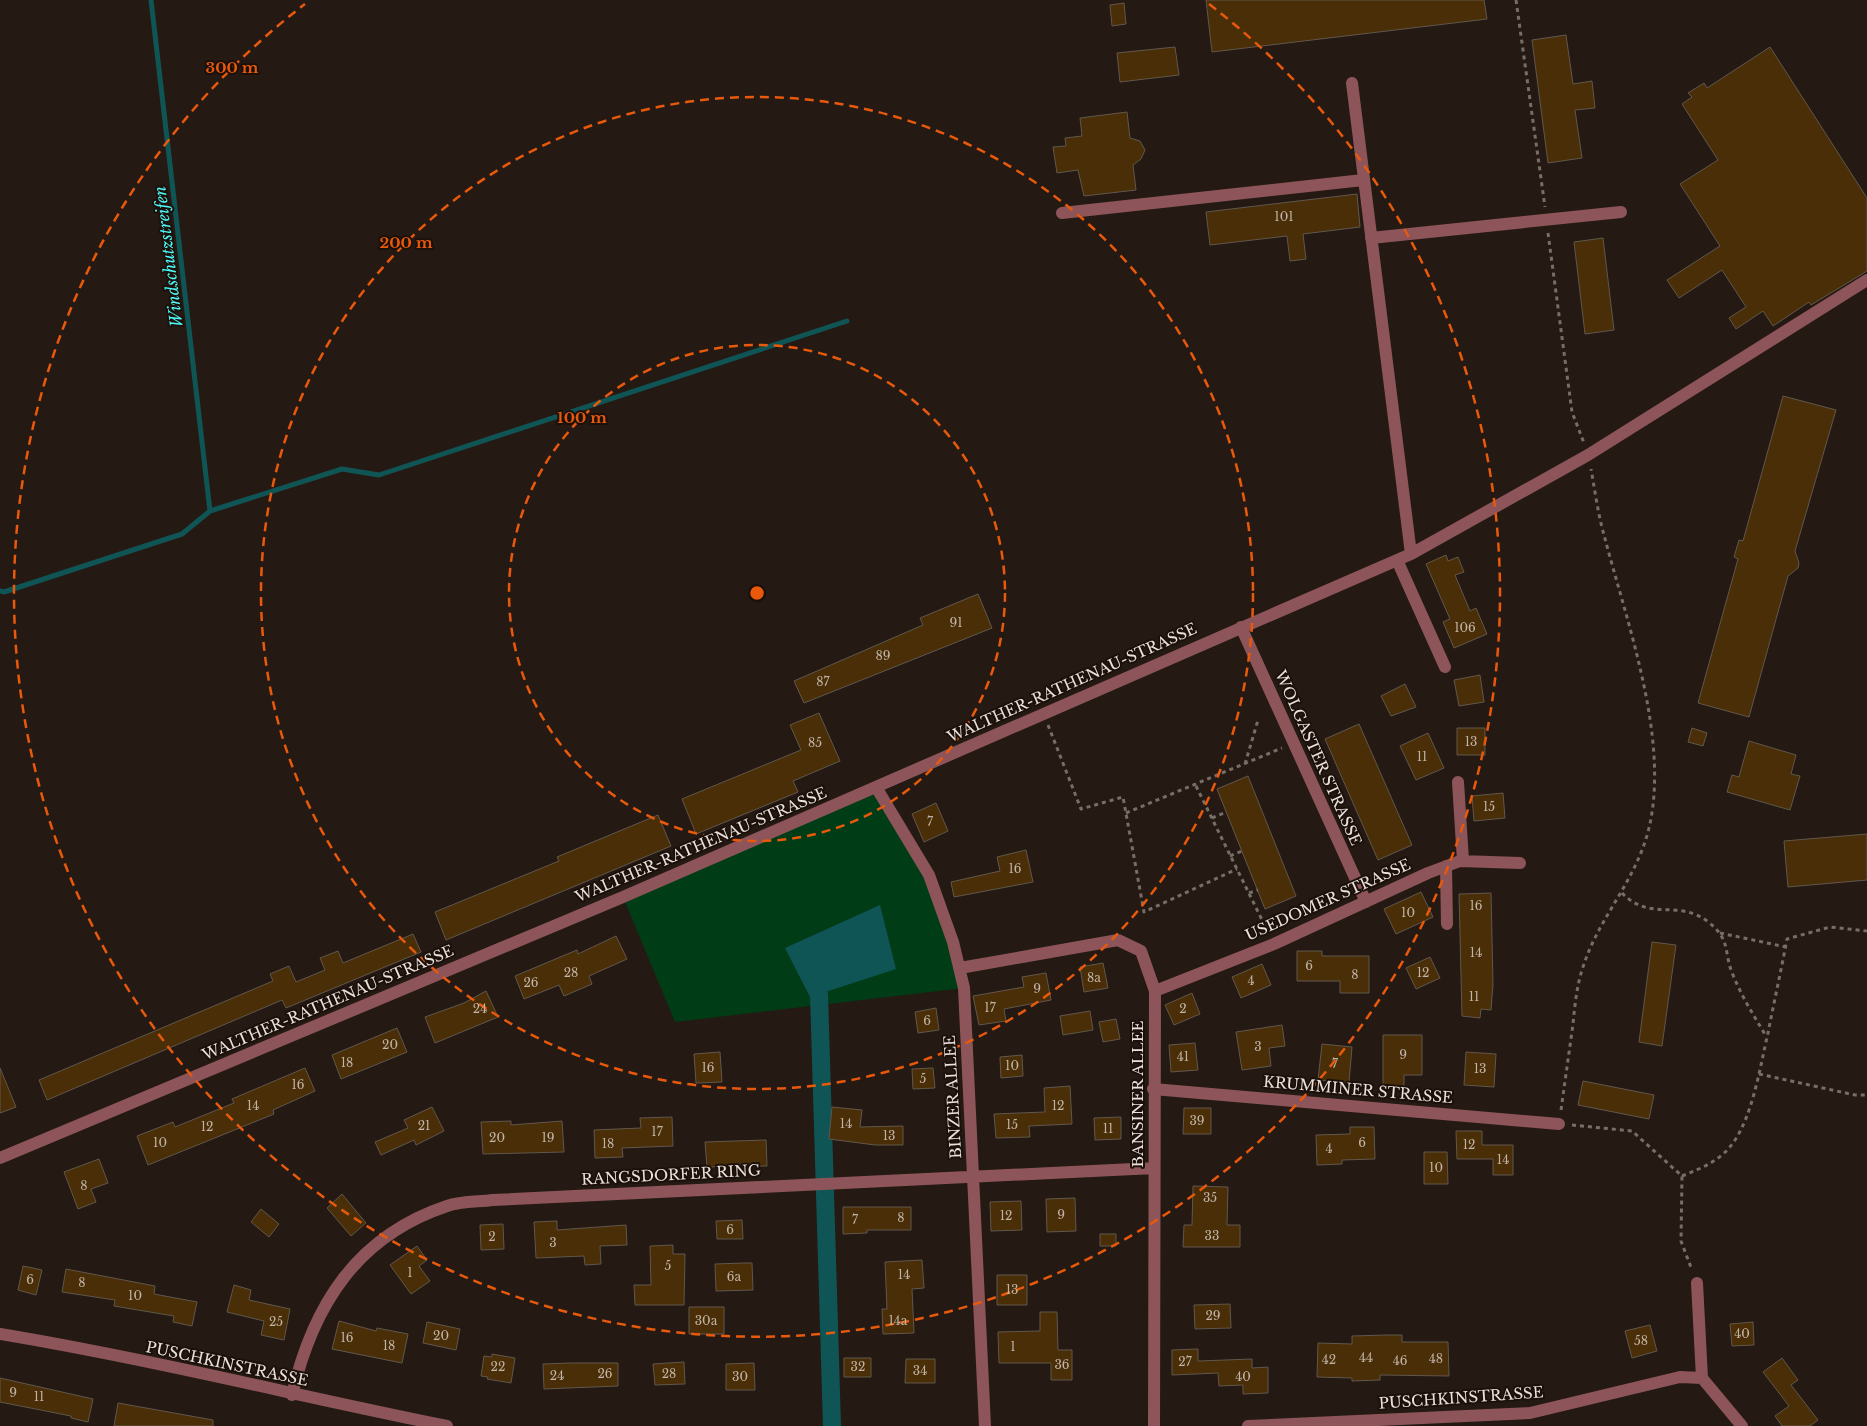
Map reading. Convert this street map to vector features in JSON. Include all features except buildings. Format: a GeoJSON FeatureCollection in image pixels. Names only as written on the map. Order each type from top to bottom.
{"type":"FeatureCollection","features":[{"type":"Feature","properties":{"kind":"street"},"geometry":{"type":"LineString","coordinates":[[1352,83],[1411,554]]}},
{"type":"Feature","properties":{"kind":"street"},"geometry":{"type":"LineString","coordinates":[[1062,213],[1363,180]]}},
{"type":"Feature","properties":{"kind":"street"},"geometry":{"type":"LineString","coordinates":[[1371,238],[1621,212]]}},
{"type":"Feature","properties":{"kind":"street","name":"WALTHER-RATHENAU-STRASSE"},"geometry":{"type":"LineString","coordinates":[[0,1158],[623,898],[1043,713],[1411,554],[1588,455],[1867,280]]}},
{"type":"Feature","properties":{"kind":"street"},"geometry":{"type":"LineString","coordinates":[[1396,560],[1445,667]]}},
{"type":"Feature","properties":{"kind":"street","name":"WOLGASTER STRASSE"},"geometry":{"type":"LineString","coordinates":[[1241,627],[1366,902]]}},
{"type":"Feature","properties":{"kind":"street"},"geometry":{"type":"LineString","coordinates":[[1458,782],[1464,861]]}},
{"type":"Feature","properties":{"kind":"street","name":"BINZER ALLEE"},"geometry":{"type":"LineString","coordinates":[[876,787],[929,875],[953,942],[964,988],[985,1426]]}},
{"type":"Feature","properties":{"kind":"street","name":"USEDOMER STRASSE"},"geometry":{"type":"LineString","coordinates":[[1155,991],[1274,944],[1446,866],[1464,861],[1520,862]]}},
{"type":"Feature","properties":{"kind":"street"},"geometry":{"type":"LineString","coordinates":[[1446,866],[1447,924]]}},
{"type":"Feature","properties":{"kind":"street","name":"BANSINER ALLEE"},"geometry":{"type":"LineString","coordinates":[[960,968],[1068,947],[1118,940],[1141,951],[1155,991],[1153,1089],[1154,1426]]}},
{"type":"Feature","properties":{"kind":"street","name":"KRUMMINER STRASSE"},"geometry":{"type":"LineString","coordinates":[[1153,1089],[1560,1124]]}},
{"type":"Feature","properties":{"kind":"street","name":"RANGSDORFER RING"},"geometry":{"type":"LineString","coordinates":[[292,1395],[306,1346],[324,1308],[344,1275],[376,1243],[411,1221],[449,1205],[493,1200],[1154,1168]]}},
{"type":"Feature","properties":{"kind":"street"},"geometry":{"type":"LineString","coordinates":[[1697,1283],[1702,1378],[1742,1426]]}},
{"type":"Feature","properties":{"kind":"street","name":"PUSCHKINSTRASSE"},"geometry":{"type":"LineString","coordinates":[[0,1334],[66,1345],[292,1395],[447,1426]]}},
{"type":"Feature","properties":{"kind":"street","name":"PUSCHKINSTRASSE"},"geometry":{"type":"LineString","coordinates":[[1248,1426],[1530,1413],[1680,1377],[1702,1378]]}},
{"type":"Feature","properties":{"kind":"path"},"geometry":{"type":"LineString","coordinates":[[1516,0],[1572,412],[1588,455],[1604,534],[1625,608],[1648,708],[1654,786],[1649,828],[1637,864],[1583,964],[1560,1124],[1632,1131],[1682,1176],[1681,1241],[1697,1283]]}},
{"type":"Feature","properties":{"kind":"path"},"geometry":{"type":"LineString","coordinates":[[1043,713],[1081,809],[1123,797],[1144,912],[1237,869]]}},
{"type":"Feature","properties":{"kind":"path"},"geometry":{"type":"LineString","coordinates":[[1245,764],[1258,720]]}},
{"type":"Feature","properties":{"kind":"path"},"geometry":{"type":"LineString","coordinates":[[1126,813],[1196,786],[1294,743]]}},
{"type":"Feature","properties":{"kind":"path"},"geometry":{"type":"LineString","coordinates":[[1196,786],[1274,944]]}},
{"type":"Feature","properties":{"kind":"path"},"geometry":{"type":"LineString","coordinates":[[1212,818],[1226,812]]}},
{"type":"Feature","properties":{"kind":"path"},"geometry":{"type":"LineString","coordinates":[[1230,856],[1242,851]]}},
{"type":"Feature","properties":{"kind":"path"},"geometry":{"type":"LineString","coordinates":[[1249,894],[1258,890]]}},
{"type":"Feature","properties":{"kind":"path"},"geometry":{"type":"LineString","coordinates":[[1622,893],[1642,908],[1674,909],[1690,913],[1706,920],[1720,933],[1728,952],[1734,979],[1744,1000],[1767,1036]]}},
{"type":"Feature","properties":{"kind":"path"},"geometry":{"type":"LineString","coordinates":[[1682,1176],[1714,1161],[1734,1142],[1748,1111],[1759,1074],[1787,939],[1830,927],[1867,931]]}},
{"type":"Feature","properties":{"kind":"path"},"geometry":{"type":"LineString","coordinates":[[1720,933],[1786,947]]}},
{"type":"Feature","properties":{"kind":"path"},"geometry":{"type":"LineString","coordinates":[[1759,1074],[1855,1095],[1867,1095]]}},
{"type":"Feature","properties":{"kind":"green space"},"geometry":{"type":"Polygon","coordinates":[[[876,787],[929,875],[964,988],[675,1022],[623,897],[876,787]]]}},
{"type":"Feature","properties":{"kind":"water"},"geometry":{"type":"Polygon","coordinates":[[[880,905],[896,969],[810,997],[785,948],[880,905]]]}},
{"type":"Feature","properties":{"kind":"waterway","name":"Windschutzstreifen"},"geometry":{"type":"LineString","coordinates":[[151,0],[210,511]]}},
{"type":"Feature","properties":{"kind":"waterway"},"geometry":{"type":"LineString","coordinates":[[0,591],[4,592],[182,534],[210,511],[342,469],[379,475],[847,321]]}},
{"type":"Feature","properties":{"kind":"waterway"},"geometry":{"type":"LineString","coordinates":[[819,994],[832,1426]]}}]}
